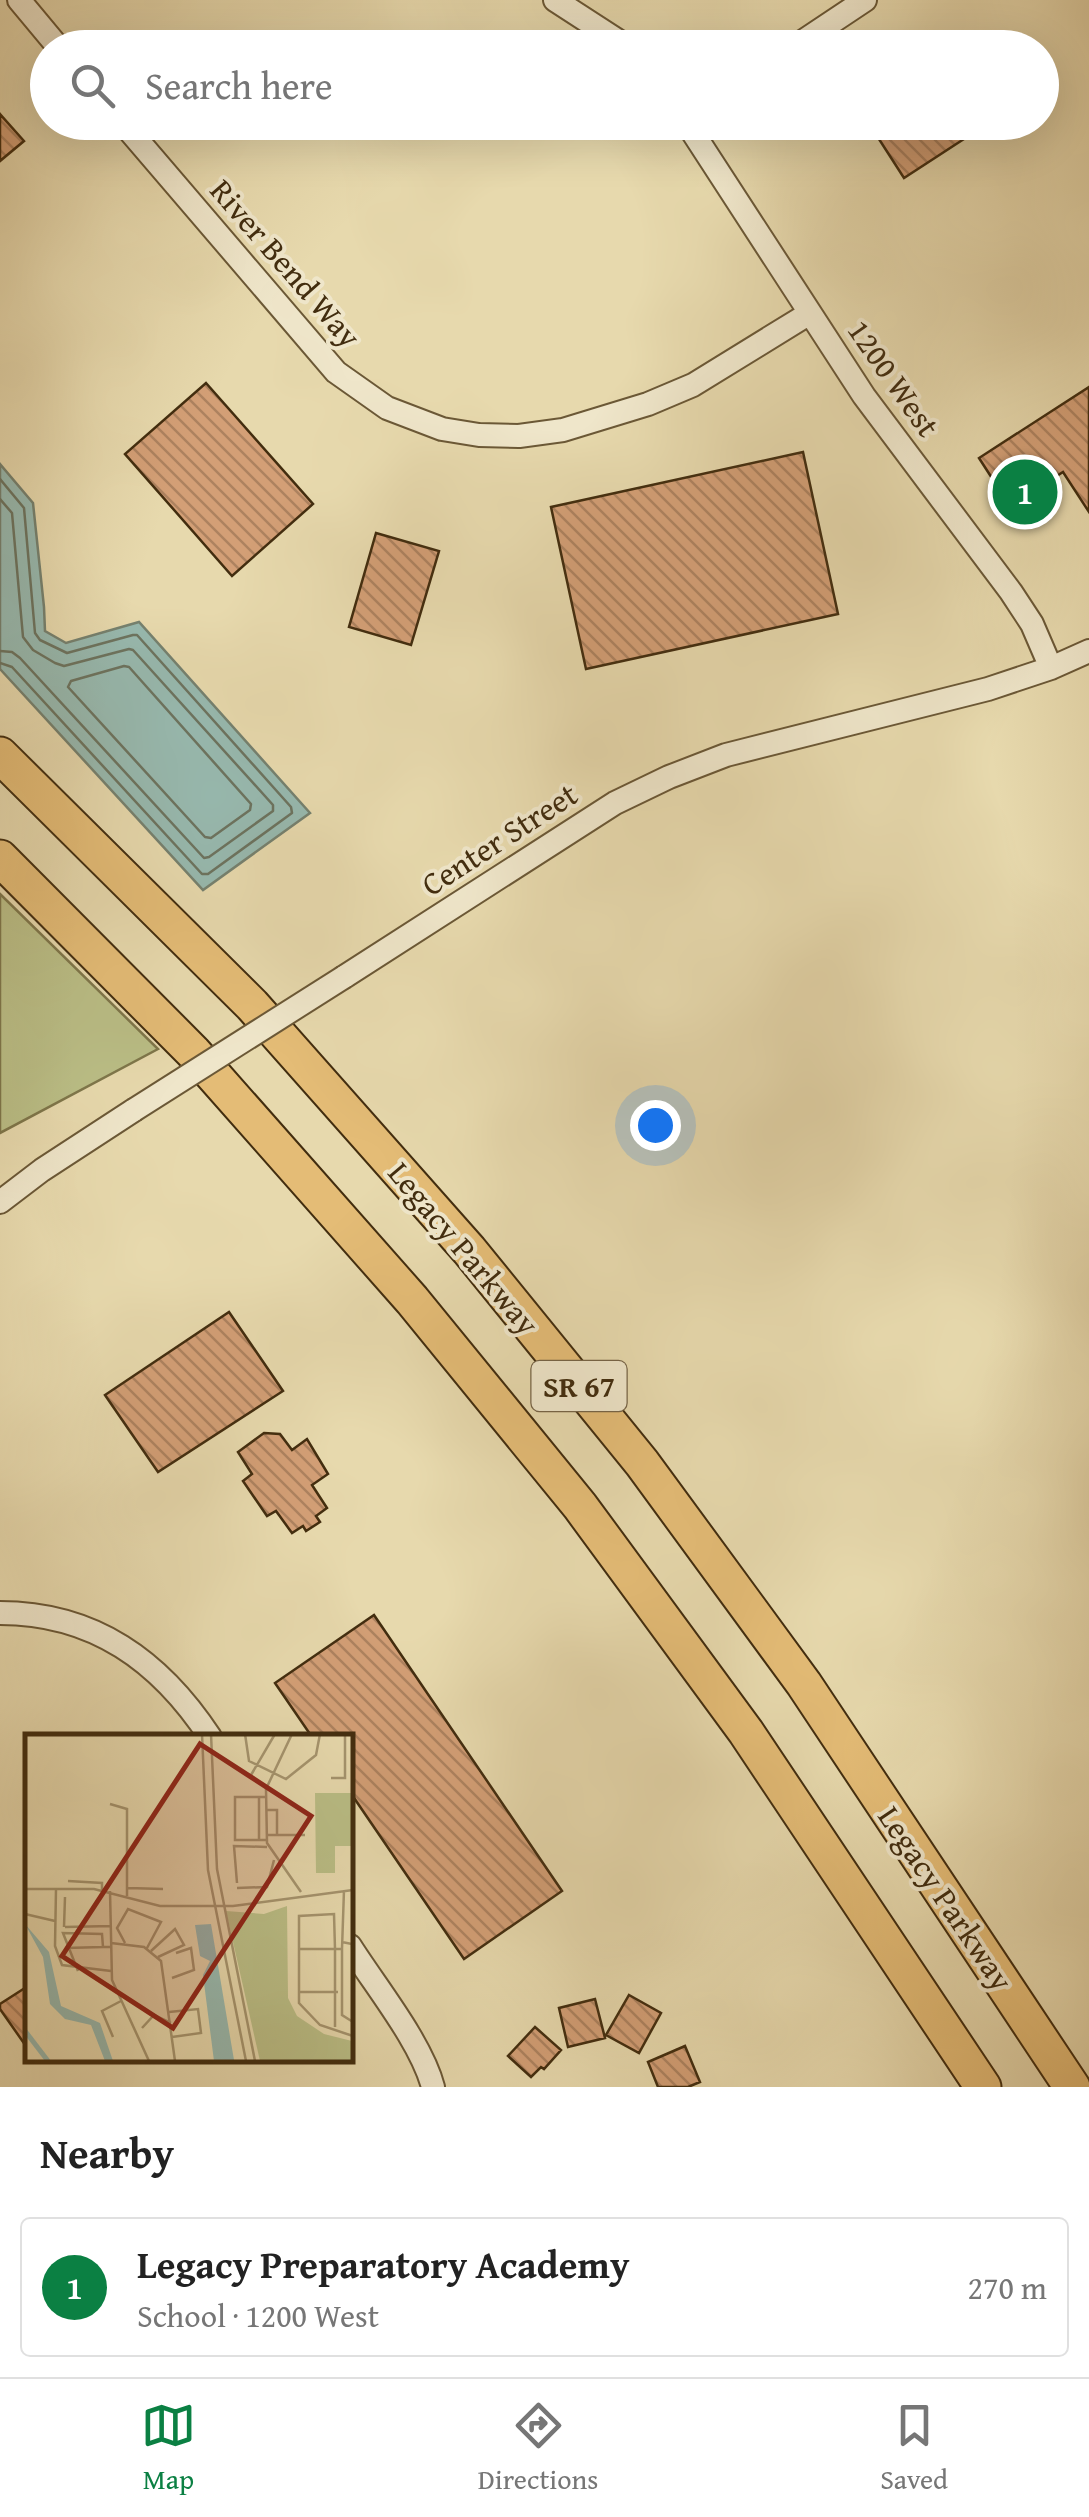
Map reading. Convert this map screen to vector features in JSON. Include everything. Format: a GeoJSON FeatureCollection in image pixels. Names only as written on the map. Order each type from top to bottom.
{"type":"FeatureCollection","features":[{"type":"Feature","properties":{"kind":"highway","name":"Legacy Parkway"},"geometry":{"type":"LineString","coordinates":[[0,755],[264,1019],[469,1250],[642,1463],[804,1684],[1072,2087]]}},
{"type":"Feature","properties":{"kind":"highway","name":"SR 67"},"geometry":{"type":"LineString","coordinates":[[0,858],[206,1066],[412,1300],[580,1506],[746,1732],[982,2087]]}},
{"type":"Feature","properties":{"kind":"street"},"geometry":{"type":"LineString","coordinates":[[19,0],[44,30]]}},
{"type":"Feature","properties":{"kind":"street"},"geometry":{"type":"LineString","coordinates":[[555,0],[601,30]]}},
{"type":"Feature","properties":{"kind":"street"},"geometry":{"type":"LineString","coordinates":[[820,30],[866,0]]}},
{"type":"Feature","properties":{"kind":"street","name":"River Bend Way"},"geometry":{"type":"LineString","coordinates":[[137,140],[336,372],[387,408],[442,429],[519,436],[562,430],[648,404],[693,385],[810,313]]}},
{"type":"Feature","properties":{"kind":"street","name":"1200 West"},"geometry":{"type":"LineString","coordinates":[[698,140],[875,411],[1012,592],[1032,624],[1051,668]]}},
{"type":"Feature","properties":{"kind":"street","name":"Center Street"},"geometry":{"type":"LineString","coordinates":[[0,1202],[134,1110],[642,788],[726,755],[988,688],[1051,668],[1089,650]]}},
{"type":"Feature","properties":{"kind":"street"},"geometry":{"type":"LineString","coordinates":[[0,1613],[59,1619],[131,1651],[175,1689],[208,1734]]}},
{"type":"Feature","properties":{"kind":"street"},"geometry":{"type":"LineString","coordinates":[[352,1949],[418,2050],[433,2087]]}},
{"type":"Feature","properties":{"kind":"green space"},"geometry":{"type":"Polygon","coordinates":[[[0,894],[158,1049],[0,1133],[0,894]]]}},
{"type":"Feature","properties":{"kind":"water"},"geometry":{"type":"Polygon","coordinates":[[[0,464],[33,503],[45,631],[66,643],[139,622],[310,813],[203,890],[0,669],[0,464]]]}},
{"type":"Feature","properties":{"kind":"building"},"geometry":{"type":"Polygon","coordinates":[[[0,114],[24,141],[0,161],[0,114]]]}},
{"type":"Feature","properties":{"kind":"building"},"geometry":{"type":"Polygon","coordinates":[[[880,140],[962,140],[904,178],[880,140]]]}},
{"type":"Feature","properties":{"kind":"building"},"geometry":{"type":"Polygon","coordinates":[[[206,383],[313,504],[232,576],[125,454],[206,383]]]}},
{"type":"Feature","properties":{"kind":"building"},"geometry":{"type":"Polygon","coordinates":[[[1089,387],[1089,512],[1063,472],[1010,506],[979,458],[1089,387]]]}},
{"type":"Feature","properties":{"kind":"building"},"geometry":{"type":"Polygon","coordinates":[[[803,452],[838,614],[586,669],[551,507],[803,452]]]}},
{"type":"Feature","properties":{"kind":"building"},"geometry":{"type":"Polygon","coordinates":[[[376,533],[439,551],[411,645],[349,627],[376,533]]]}},
{"type":"Feature","properties":{"kind":"building"},"geometry":{"type":"Polygon","coordinates":[[[229,1312],[283,1391],[158,1472],[105,1395],[229,1312]]]}},
{"type":"Feature","properties":{"kind":"building"},"geometry":{"type":"Polygon","coordinates":[[[264,1433],[280,1434],[292,1450],[307,1439],[328,1474],[312,1485],[327,1508],[316,1516],[320,1522],[306,1531],[303,1526],[292,1533],[276,1511],[267,1516],[243,1481],[252,1474],[238,1452],[264,1433]]]}},
{"type":"Feature","properties":{"kind":"building"},"geometry":{"type":"Polygon","coordinates":[[[374,1615],[562,1891],[464,1959],[352,1795],[352,1734],[310,1734],[275,1683],[374,1615]]]}},
{"type":"Feature","properties":{"kind":"building"},"geometry":{"type":"Polygon","coordinates":[[[25,1988],[25,2045],[0,2009],[0,2004],[25,1988]]]}},
{"type":"Feature","properties":{"kind":"building"},"geometry":{"type":"Polygon","coordinates":[[[629,1995],[661,2013],[639,2053],[606,2035],[629,1995]]]}},
{"type":"Feature","properties":{"kind":"building"},"geometry":{"type":"Polygon","coordinates":[[[595,1999],[605,2038],[568,2047],[559,2008],[595,1999]]]}},
{"type":"Feature","properties":{"kind":"building"},"geometry":{"type":"Polygon","coordinates":[[[535,2027],[561,2050],[531,2077],[508,2056],[535,2027]]]}},
{"type":"Feature","properties":{"kind":"building"},"geometry":{"type":"Polygon","coordinates":[[[685,2046],[700,2082],[688,2087],[658,2087],[648,2062],[685,2046]]]}},
{"type":"Feature","properties":{"kind":"place","name":"Legacy Preparatory Academy"},"geometry":{"type":"Point","coordinates":[1025,492]}}]}
